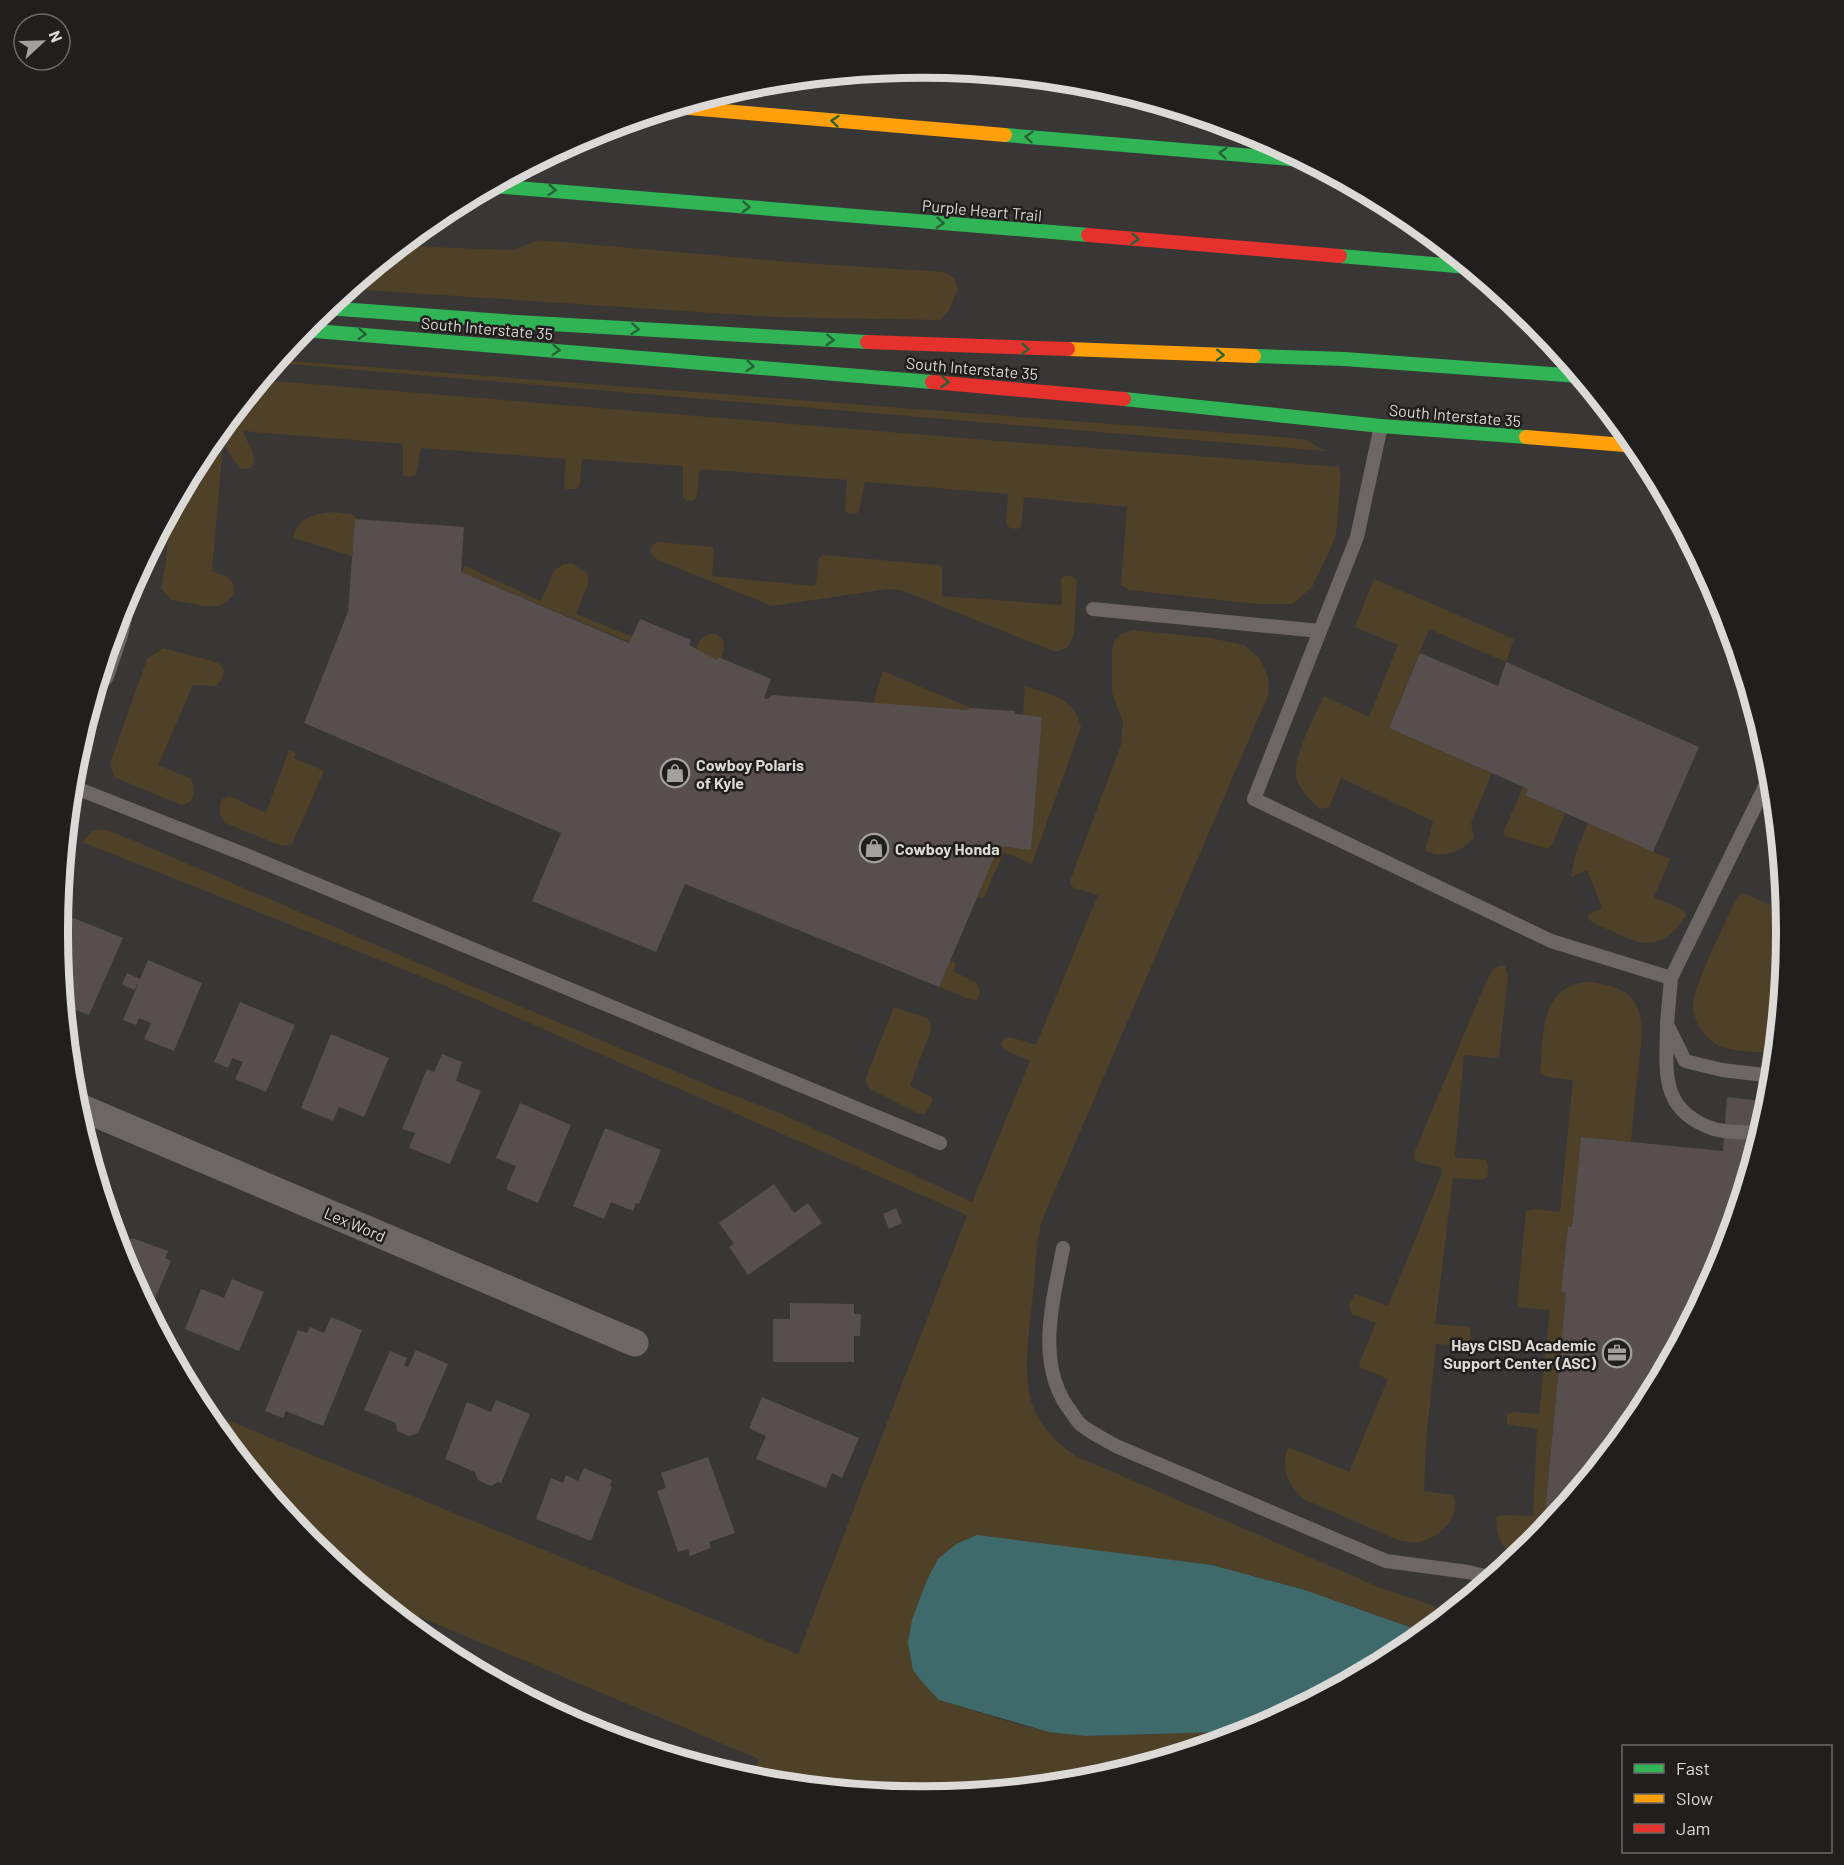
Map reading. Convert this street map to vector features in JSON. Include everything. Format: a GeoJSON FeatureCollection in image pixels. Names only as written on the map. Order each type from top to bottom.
{"type":"FeatureCollection","features":[{"type":"Feature","properties":{"kind":"main road"},"geometry":{"type":"LineString","coordinates":[[696,109],[1283,158]]}},
{"type":"Feature","properties":{"kind":"main road","name":"Purple Heart Trail"},"geometry":{"type":"LineString","coordinates":[[505,187],[1455,266]]}},
{"type":"Feature","properties":{"kind":"main road"},"geometry":{"type":"LineString","coordinates":[[339,309],[527,323],[856,342],[1344,359],[1569,375]]}},
{"type":"Feature","properties":{"kind":"main road","name":"South Interstate 35"},"geometry":{"type":"LineString","coordinates":[[315,331],[1067,393],[1381,426],[1623,445]]}},
{"type":"Feature","properties":{"kind":"street","name":"Lex Word"},"geometry":{"type":"LineString","coordinates":[[87,1111],[635,1343]]}},
{"type":"Feature","properties":{"kind":"lane"},"geometry":{"type":"LineString","coordinates":[[1381,426],[1357,537],[1254,799],[1551,941],[1671,978]]}},
{"type":"Feature","properties":{"kind":"lane"},"geometry":{"type":"LineString","coordinates":[[1093,609],[1320,631]]}},
{"type":"Feature","properties":{"kind":"lane"},"geometry":{"type":"LineString","coordinates":[[1752,1132],[1716,1129],[1687,1116],[1670,1092],[1666,1067],[1667,1024],[1671,978],[1764,789]]}},
{"type":"Feature","properties":{"kind":"lane"},"geometry":{"type":"LineString","coordinates":[[80,790],[251,857],[940,1143]]}},
{"type":"Feature","properties":{"kind":"lane"},"geometry":{"type":"LineString","coordinates":[[1667,1024],[1685,1061],[1722,1070],[1764,1075]]}},
{"type":"Feature","properties":{"kind":"lane"},"geometry":{"type":"LineString","coordinates":[[1063,1248],[1052,1307],[1049,1359],[1061,1400],[1083,1426],[1116,1446],[1386,1561],[1484,1576]]}},
{"type":"Feature","properties":{"kind":"shaded area"},"geometry":{"type":"Polygon","coordinates":[[[539,240],[802,263],[944,272],[954,278],[958,289],[949,310],[940,320],[775,317],[359,290],[414,246],[513,250],[539,240]]]}},
{"type":"Feature","properties":{"kind":"shaded area"},"geometry":{"type":"Polygon","coordinates":[[[288,361],[1281,437],[1306,440],[1325,451],[285,364],[288,361]]]}},
{"type":"Feature","properties":{"kind":"shaded area"},"geometry":{"type":"Polygon","coordinates":[[[270,381],[1339,467],[1341,476],[1336,534],[1312,587],[1293,604],[1257,604],[1129,590],[1121,585],[1127,507],[1024,497],[1021,527],[1017,529],[1010,528],[1006,524],[1008,494],[865,482],[859,511],[856,514],[847,513],[845,509],[847,480],[700,469],[696,498],[692,501],[685,500],[683,497],[683,466],[582,459],[580,485],[576,489],[566,489],[564,484],[566,459],[421,448],[416,475],[407,477],[403,475],[403,444],[243,431],[253,454],[253,464],[251,468],[240,469],[223,444],[212,571],[227,577],[233,583],[234,594],[227,602],[217,606],[171,600],[161,588],[169,531],[182,505],[244,412],[270,381]]]}},
{"type":"Feature","properties":{"kind":"shaded area"},"geometry":{"type":"Polygon","coordinates":[[[333,512],[356,515],[352,556],[293,538],[295,531],[303,521],[320,514],[333,512]]]}},
{"type":"Feature","properties":{"kind":"shaded area"},"geometry":{"type":"Polygon","coordinates":[[[659,542],[712,547],[714,551],[712,576],[813,586],[816,584],[819,558],[823,555],[938,565],[942,567],[942,596],[1060,605],[1062,603],[1061,579],[1066,575],[1077,581],[1074,634],[1068,647],[1053,651],[901,590],[888,589],[772,606],[658,560],[652,555],[650,549],[653,544],[659,542]]]}},
{"type":"Feature","properties":{"kind":"shaded area"},"geometry":{"type":"Polygon","coordinates":[[[563,564],[573,564],[588,574],[588,583],[576,614],[692,661],[701,639],[716,634],[723,640],[724,649],[716,678],[461,572],[465,566],[541,601],[554,571],[563,564]]]}},
{"type":"Feature","properties":{"kind":"shaded area"},"geometry":{"type":"Polygon","coordinates":[[[1374,579],[1514,639],[1506,662],[1429,629],[1389,728],[1492,773],[1471,823],[1474,838],[1464,847],[1452,853],[1439,854],[1425,851],[1433,821],[1341,778],[1329,807],[1321,809],[1301,789],[1297,780],[1297,761],[1300,750],[1324,696],[1369,717],[1398,645],[1355,627],[1374,579]]]}},
{"type":"Feature","properties":{"kind":"shaded area"},"geometry":{"type":"Polygon","coordinates":[[[1132,630],[1210,638],[1244,645],[1260,659],[1268,677],[1269,693],[1042,1220],[1037,1244],[1027,1361],[1027,1377],[1032,1404],[1039,1420],[1050,1433],[1076,1456],[1381,1588],[1429,1604],[1439,1610],[1439,1612],[1416,1629],[1305,1590],[1212,1565],[1119,1554],[939,1700],[1027,1727],[1086,1736],[1223,1732],[1143,1758],[1089,1771],[1034,1780],[922,1787],[810,1780],[754,1771],[759,1759],[401,1609],[318,1537],[244,1453],[219,1417],[798,1654],[967,1215],[443,985],[82,842],[93,830],[106,830],[130,839],[460,981],[782,1114],[972,1202],[1030,1061],[1005,1050],[1001,1045],[1004,1038],[1010,1037],[1036,1045],[1098,895],[1074,888],[1070,884],[1121,745],[1123,722],[1112,693],[1112,651],[1115,640],[1132,630]]]}},
{"type":"Feature","properties":{"kind":"shaded area"},"geometry":{"type":"Polygon","coordinates":[[[163,648],[219,663],[224,671],[222,679],[215,686],[193,685],[158,765],[191,779],[194,788],[193,796],[190,802],[181,805],[114,777],[110,763],[147,659],[163,648]]]}},
{"type":"Feature","properties":{"kind":"shaded area"},"geometry":{"type":"Polygon","coordinates":[[[883,671],[969,707],[969,710],[873,703],[883,671]]]}},
{"type":"Feature","properties":{"kind":"shaded area"},"geometry":{"type":"Polygon","coordinates":[[[1025,686],[1067,703],[1078,717],[1081,727],[1032,864],[1004,852],[983,899],[977,897],[999,846],[1031,850],[1042,717],[1023,715],[1025,686]]]}},
{"type":"Feature","properties":{"kind":"shaded area"},"geometry":{"type":"Polygon","coordinates":[[[289,750],[296,753],[294,758],[324,771],[292,844],[282,846],[225,823],[220,815],[220,806],[222,799],[229,796],[266,813],[289,750]]]}},
{"type":"Feature","properties":{"kind":"shaded area"},"geometry":{"type":"Polygon","coordinates":[[[1523,787],[1528,789],[1526,795],[1565,813],[1552,845],[1548,849],[1508,837],[1503,833],[1523,787]]]}},
{"type":"Feature","properties":{"kind":"shaded area"},"geometry":{"type":"Polygon","coordinates":[[[1588,823],[1670,859],[1654,897],[1684,910],[1686,915],[1671,934],[1663,939],[1646,943],[1626,938],[1588,919],[1588,914],[1602,908],[1587,870],[1571,877],[1576,852],[1588,823]]]}},
{"type":"Feature","properties":{"kind":"shaded area"},"geometry":{"type":"Polygon","coordinates":[[[1742,893],[1746,894],[1773,906],[1775,900],[1775,988],[1768,1053],[1719,1046],[1703,1032],[1694,1013],[1693,1006],[1699,983],[1738,896],[1742,893]]]}},
{"type":"Feature","properties":{"kind":"shaded area"},"geometry":{"type":"Polygon","coordinates":[[[950,960],[956,963],[953,971],[977,983],[979,993],[975,1001],[939,987],[950,960]]]}},
{"type":"Feature","properties":{"kind":"shaded area"},"geometry":{"type":"Polygon","coordinates":[[[1501,965],[1505,966],[1508,975],[1499,1056],[1495,1058],[1464,1055],[1455,1155],[1457,1158],[1486,1160],[1487,1177],[1482,1180],[1453,1178],[1435,1324],[1470,1328],[1471,1343],[1467,1346],[1436,1344],[1426,1441],[1424,1491],[1453,1495],[1454,1511],[1447,1526],[1441,1532],[1426,1540],[1406,1542],[1304,1499],[1294,1489],[1287,1476],[1286,1455],[1288,1448],[1291,1448],[1349,1472],[1388,1379],[1361,1368],[1359,1364],[1376,1323],[1352,1314],[1349,1305],[1355,1294],[1388,1306],[1441,1176],[1442,1168],[1418,1162],[1414,1158],[1415,1151],[1486,982],[1493,969],[1501,965]]]}},
{"type":"Feature","properties":{"kind":"shaded area"},"geometry":{"type":"Polygon","coordinates":[[[1585,982],[1622,990],[1632,999],[1638,1009],[1641,1037],[1631,1142],[1581,1137],[1572,1227],[1568,1227],[1561,1291],[1566,1293],[1545,1517],[1509,1552],[1497,1531],[1496,1518],[1501,1515],[1533,1516],[1537,1429],[1510,1425],[1507,1423],[1507,1414],[1513,1412],[1539,1414],[1550,1310],[1517,1307],[1526,1211],[1535,1209],[1560,1212],[1573,1080],[1541,1074],[1544,1029],[1552,1004],[1559,994],[1570,986],[1585,982]]]}},
{"type":"Feature","properties":{"kind":"shaded area"},"geometry":{"type":"Polygon","coordinates":[[[894,1007],[927,1018],[932,1027],[910,1086],[933,1100],[925,1114],[917,1113],[870,1089],[865,1080],[894,1007]]]}},
{"type":"Feature","properties":{"kind":"water"},"geometry":{"type":"Polygon","coordinates":[[[977,1535],[1212,1565],[1305,1590],[1416,1629],[1349,1673],[1300,1699],[1223,1732],[1086,1736],[1049,1732],[939,1700],[913,1670],[908,1643],[912,1620],[927,1580],[938,1559],[956,1544],[977,1535]]]}},
{"type":"Feature","properties":{"kind":"building"},"geometry":{"type":"Polygon","coordinates":[[[355,519],[464,527],[461,572],[629,643],[640,619],[691,640],[689,645],[717,660],[718,657],[771,679],[764,698],[768,699],[772,695],[969,710],[969,708],[1015,711],[1015,714],[1042,717],[1031,850],[999,846],[939,987],[685,884],[656,952],[532,901],[561,833],[304,723],[348,612],[355,519]]]}},
{"type":"Feature","properties":{"kind":"building"},"geometry":{"type":"Polygon","coordinates":[[[1420,653],[1498,686],[1506,662],[1699,747],[1653,852],[1525,795],[1528,789],[1389,728],[1420,653]]]}},
{"type":"Feature","properties":{"kind":"building"},"geometry":{"type":"Polygon","coordinates":[[[68,916],[123,938],[89,1015],[71,1008],[68,916]]]}},
{"type":"Feature","properties":{"kind":"building"},"geometry":{"type":"Polygon","coordinates":[[[148,960],[202,983],[174,1051],[144,1039],[151,1023],[139,1018],[136,1025],[123,1020],[139,982],[134,990],[122,984],[127,973],[140,979],[148,960]]]}},
{"type":"Feature","properties":{"kind":"building"},"geometry":{"type":"Polygon","coordinates":[[[240,1002],[295,1025],[266,1092],[235,1079],[243,1062],[232,1058],[228,1068],[214,1062],[240,1002]]]}},
{"type":"Feature","properties":{"kind":"building"},"geometry":{"type":"Polygon","coordinates":[[[331,1034],[389,1058],[364,1117],[339,1107],[333,1121],[301,1108],[331,1034]]]}},
{"type":"Feature","properties":{"kind":"building"},"geometry":{"type":"Polygon","coordinates":[[[442,1054],[462,1062],[456,1081],[481,1091],[450,1164],[409,1148],[415,1133],[402,1129],[427,1069],[434,1072],[442,1054]]]}},
{"type":"Feature","properties":{"kind":"building","name":"Hays CISD Academic Support Center (ASC)"},"geometry":{"type":"Polygon","coordinates":[[[1727,1097],[1760,1101],[1731,1207],[1711,1260],[1688,1310],[1662,1360],[1632,1407],[1600,1453],[1545,1517],[1566,1293],[1561,1291],[1568,1227],[1572,1227],[1581,1137],[1723,1151],[1727,1097]]]}},
{"type":"Feature","properties":{"kind":"building"},"geometry":{"type":"Polygon","coordinates":[[[520,1103],[571,1125],[538,1203],[506,1189],[516,1166],[496,1158],[520,1103]]]}},
{"type":"Feature","properties":{"kind":"building"},"geometry":{"type":"Polygon","coordinates":[[[605,1128],[661,1150],[639,1204],[636,1203],[633,1211],[611,1202],[604,1219],[573,1206],[605,1128]]]}},
{"type":"Feature","properties":{"kind":"building"},"geometry":{"type":"Polygon","coordinates":[[[774,1184],[794,1213],[808,1203],[822,1223],[748,1275],[729,1247],[734,1244],[719,1223],[774,1184]]]}},
{"type":"Feature","properties":{"kind":"building"},"geometry":{"type":"Polygon","coordinates":[[[896,1208],[902,1223],[889,1229],[883,1214],[896,1208]]]}},
{"type":"Feature","properties":{"kind":"building"},"geometry":{"type":"Polygon","coordinates":[[[132,1238],[168,1251],[165,1258],[171,1261],[153,1303],[126,1242],[129,1243],[132,1238]]]}},
{"type":"Feature","properties":{"kind":"building"},"geometry":{"type":"Polygon","coordinates":[[[232,1279],[264,1292],[239,1351],[185,1329],[201,1289],[224,1298],[232,1279]]]}},
{"type":"Feature","properties":{"kind":"building"},"geometry":{"type":"Polygon","coordinates":[[[790,1303],[854,1304],[854,1314],[861,1314],[860,1336],[854,1336],[854,1362],[773,1362],[773,1319],[790,1319],[790,1303]]]}},
{"type":"Feature","properties":{"kind":"building"},"geometry":{"type":"Polygon","coordinates":[[[331,1317],[362,1330],[323,1426],[286,1411],[283,1418],[265,1411],[298,1330],[307,1333],[310,1327],[324,1333],[331,1317]]]}},
{"type":"Feature","properties":{"kind":"building"},"geometry":{"type":"Polygon","coordinates":[[[416,1350],[448,1364],[418,1433],[409,1436],[397,1431],[396,1423],[364,1410],[390,1351],[407,1358],[404,1365],[408,1367],[416,1350]]]}},
{"type":"Feature","properties":{"kind":"building"},"geometry":{"type":"Polygon","coordinates":[[[762,1397],[859,1438],[842,1478],[832,1473],[826,1488],[756,1459],[766,1436],[749,1428],[762,1397]]]}},
{"type":"Feature","properties":{"kind":"building"},"geometry":{"type":"Polygon","coordinates":[[[496,1400],[530,1414],[501,1483],[498,1482],[491,1486],[478,1480],[475,1472],[445,1459],[467,1402],[491,1412],[496,1400]]]}},
{"type":"Feature","properties":{"kind":"building"},"geometry":{"type":"Polygon","coordinates":[[[708,1457],[735,1533],[709,1542],[711,1548],[690,1556],[688,1549],[678,1552],[657,1491],[666,1488],[661,1473],[708,1457]]]}},
{"type":"Feature","properties":{"kind":"building"},"geometry":{"type":"Polygon","coordinates":[[[584,1468],[612,1480],[610,1486],[612,1487],[591,1541],[536,1519],[551,1478],[563,1483],[566,1475],[578,1481],[584,1468]]]}},
{"type":"Feature","properties":{"kind":"building"},"geometry":{"type":"Polygon","coordinates":[[[517,1685],[555,1701],[554,1703],[517,1685]]]}},
{"type":"Feature","properties":{"kind":"building"},"geometry":{"type":"Polygon","coordinates":[[[729,1759],[742,1764],[741,1768],[727,1764],[729,1759]]]}},
{"type":"Feature","properties":{"kind":"traffic: fast"},"geometry":{"type":"LineString","coordinates":[[1005,135],[1283,158]]}},
{"type":"Feature","properties":{"kind":"traffic: fast"},"geometry":{"type":"LineString","coordinates":[[505,187],[1088,235]]}},
{"type":"Feature","properties":{"kind":"traffic: fast"},"geometry":{"type":"LineString","coordinates":[[1340,256],[1455,266]]}},
{"type":"Feature","properties":{"kind":"traffic: fast"},"geometry":{"type":"LineString","coordinates":[[339,309],[516,322],[867,342]]}},
{"type":"Feature","properties":{"kind":"traffic: fast"},"geometry":{"type":"LineString","coordinates":[[315,331],[932,382]]}},
{"type":"Feature","properties":{"kind":"traffic: fast"},"geometry":{"type":"LineString","coordinates":[[1254,356],[1344,359],[1569,375]]}},
{"type":"Feature","properties":{"kind":"traffic: fast"},"geometry":{"type":"LineString","coordinates":[[1124,399],[1381,426],[1526,437]]}},
{"type":"Feature","properties":{"kind":"traffic: slow"},"geometry":{"type":"LineString","coordinates":[[696,109],[1005,135]]}},
{"type":"Feature","properties":{"kind":"traffic: slow"},"geometry":{"type":"LineString","coordinates":[[1068,349],[1254,356]]}},
{"type":"Feature","properties":{"kind":"traffic: slow"},"geometry":{"type":"LineString","coordinates":[[1526,437],[1623,445]]}},
{"type":"Feature","properties":{"kind":"traffic: jam"},"geometry":{"type":"LineString","coordinates":[[1088,235],[1340,256]]}},
{"type":"Feature","properties":{"kind":"traffic: jam"},"geometry":{"type":"LineString","coordinates":[[867,342],[1068,349]]}},
{"type":"Feature","properties":{"kind":"traffic: jam"},"geometry":{"type":"LineString","coordinates":[[932,382],[1124,399]]}},
{"type":"Feature","properties":{"kind":"place","name":"Cowboy Polaris of Kyle"},"geometry":{"type":"Point","coordinates":[675,773]}},
{"type":"Feature","properties":{"kind":"place","name":"Cowboy Honda"},"geometry":{"type":"Point","coordinates":[874,848]}},
{"type":"Feature","properties":{"kind":"place","name":"Hays CISD Academic Support Center (ASC)"},"geometry":{"type":"Point","coordinates":[1617,1353]}}]}
